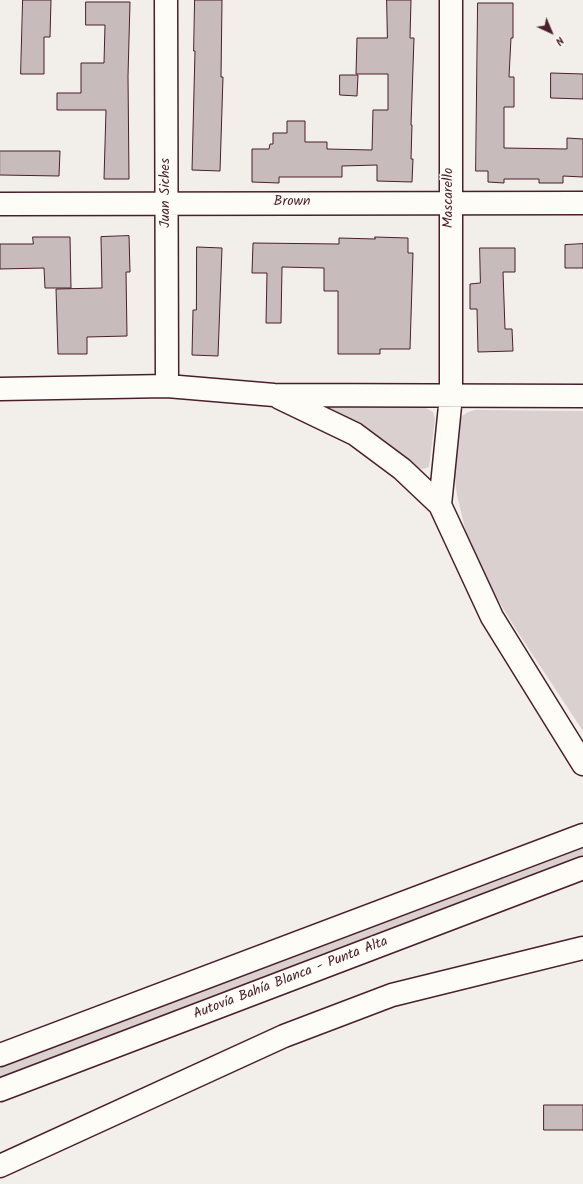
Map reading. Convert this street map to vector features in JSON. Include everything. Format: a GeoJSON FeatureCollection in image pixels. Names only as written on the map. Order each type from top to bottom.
{"type":"FeatureCollection","features":[{"type":"Feature","properties":{"kind":"street","name":"Juan Siches"},"geometry":{"type":"LineString","coordinates":[[166,0],[167,386]]}},
{"type":"Feature","properties":{"kind":"street","name":"Mascarello"},"geometry":{"type":"LineString","coordinates":[[440,506],[451,396],[451,0]]}},
{"type":"Feature","properties":{"kind":"street","name":"Brown"},"geometry":{"type":"LineString","coordinates":[[0,204],[583,203]]}},
{"type":"Feature","properties":{"kind":"street"},"geometry":{"type":"LineString","coordinates":[[0,389],[167,386],[274,395],[583,396]]}},
{"type":"Feature","properties":{"kind":"street"},"geometry":{"type":"LineString","coordinates":[[274,395],[355,434],[402,469],[440,506],[492,617],[583,764]]}},
{"type":"Feature","properties":{"kind":"street"},"geometry":{"type":"LineString","coordinates":[[0,1055],[583,835]]}},
{"type":"Feature","properties":{"kind":"street","name":"Autovía Bahía Blanca - Punta Alta"},"geometry":{"type":"LineString","coordinates":[[0,1090],[583,868]]}},
{"type":"Feature","properties":{"kind":"street"},"geometry":{"type":"LineString","coordinates":[[0,1166],[284,1036],[392,995],[583,948]]}},
{"type":"Feature","properties":{"kind":"shaded area"},"geometry":{"type":"Polygon","coordinates":[[[320,406],[424,407],[433,412],[435,419],[429,467],[423,469],[418,468],[403,455],[371,434],[320,406]]]}},
{"type":"Feature","properties":{"kind":"shaded area"},"geometry":{"type":"Polygon","coordinates":[[[475,410],[583,411],[583,731],[517,631],[487,582],[483,568],[470,550],[457,495],[454,472],[457,424],[462,416],[475,410]]]}},
{"type":"Feature","properties":{"kind":"shaded area"},"geometry":{"type":"Polygon","coordinates":[[[583,846],[583,859],[0,1078],[0,1068],[583,846]]]}},
{"type":"Feature","properties":{"kind":"building"},"geometry":{"type":"Polygon","coordinates":[[[23,0],[51,0],[50,37],[44,37],[44,74],[21,74],[23,0]]]}},
{"type":"Feature","properties":{"kind":"building"},"geometry":{"type":"Polygon","coordinates":[[[195,0],[222,0],[221,77],[223,77],[220,171],[192,170],[195,0]]]}},
{"type":"Feature","properties":{"kind":"building"},"geometry":{"type":"Polygon","coordinates":[[[387,0],[411,0],[410,38],[414,38],[411,125],[411,159],[413,159],[412,182],[377,181],[377,165],[342,166],[342,177],[279,177],[279,183],[252,182],[252,149],[269,149],[270,144],[273,144],[273,133],[287,133],[287,121],[305,121],[305,142],[327,142],[327,149],[372,150],[373,110],[388,110],[388,74],[356,74],[357,38],[387,38],[387,0]]]}},
{"type":"Feature","properties":{"kind":"building"},"geometry":{"type":"Polygon","coordinates":[[[86,2],[130,2],[128,76],[129,179],[104,179],[106,110],[57,110],[57,93],[81,93],[81,63],[104,63],[105,25],[86,25],[86,2]]]}},
{"type":"Feature","properties":{"kind":"building"},"geometry":{"type":"Polygon","coordinates":[[[478,3],[513,3],[513,38],[511,38],[509,77],[514,77],[514,107],[504,107],[504,148],[567,149],[567,138],[583,139],[583,177],[563,176],[563,183],[539,183],[539,179],[504,179],[504,183],[488,182],[488,171],[476,171],[478,3]]]}},
{"type":"Feature","properties":{"kind":"building"},"geometry":{"type":"Polygon","coordinates":[[[551,73],[583,74],[583,99],[551,98],[551,73]]]}},
{"type":"Feature","properties":{"kind":"building"},"geometry":{"type":"Polygon","coordinates":[[[340,75],[358,75],[357,96],[340,95],[340,75]]]}},
{"type":"Feature","properties":{"kind":"building"},"geometry":{"type":"Polygon","coordinates":[[[0,151],[60,151],[59,176],[0,175],[0,151]]]}},
{"type":"Feature","properties":{"kind":"building"},"geometry":{"type":"Polygon","coordinates":[[[129,236],[130,272],[126,272],[127,336],[87,337],[87,354],[58,354],[56,289],[102,288],[101,237],[129,236]]]}},
{"type":"Feature","properties":{"kind":"building"},"geometry":{"type":"Polygon","coordinates":[[[33,237],[70,237],[71,288],[45,288],[44,268],[0,269],[0,244],[33,244],[33,237]]]}},
{"type":"Feature","properties":{"kind":"building"},"geometry":{"type":"Polygon","coordinates":[[[375,237],[408,238],[408,253],[413,253],[410,349],[380,349],[380,354],[338,354],[338,291],[324,291],[324,268],[282,267],[281,323],[266,323],[267,273],[252,273],[253,243],[339,244],[339,238],[375,239],[375,237]]]}},
{"type":"Feature","properties":{"kind":"building"},"geometry":{"type":"Polygon","coordinates":[[[583,244],[583,268],[565,268],[565,245],[583,244]]]}},
{"type":"Feature","properties":{"kind":"building"},"geometry":{"type":"Polygon","coordinates":[[[197,247],[222,248],[218,356],[192,355],[193,310],[196,310],[197,247]]]}},
{"type":"Feature","properties":{"kind":"building"},"geometry":{"type":"Polygon","coordinates":[[[480,248],[515,248],[515,272],[503,272],[505,329],[512,329],[513,351],[478,352],[477,309],[470,309],[470,284],[480,283],[480,248]]]}},
{"type":"Feature","properties":{"kind":"building"},"geometry":{"type":"Polygon","coordinates":[[[544,1105],[583,1105],[583,1130],[544,1130],[544,1105]]]}}]}
